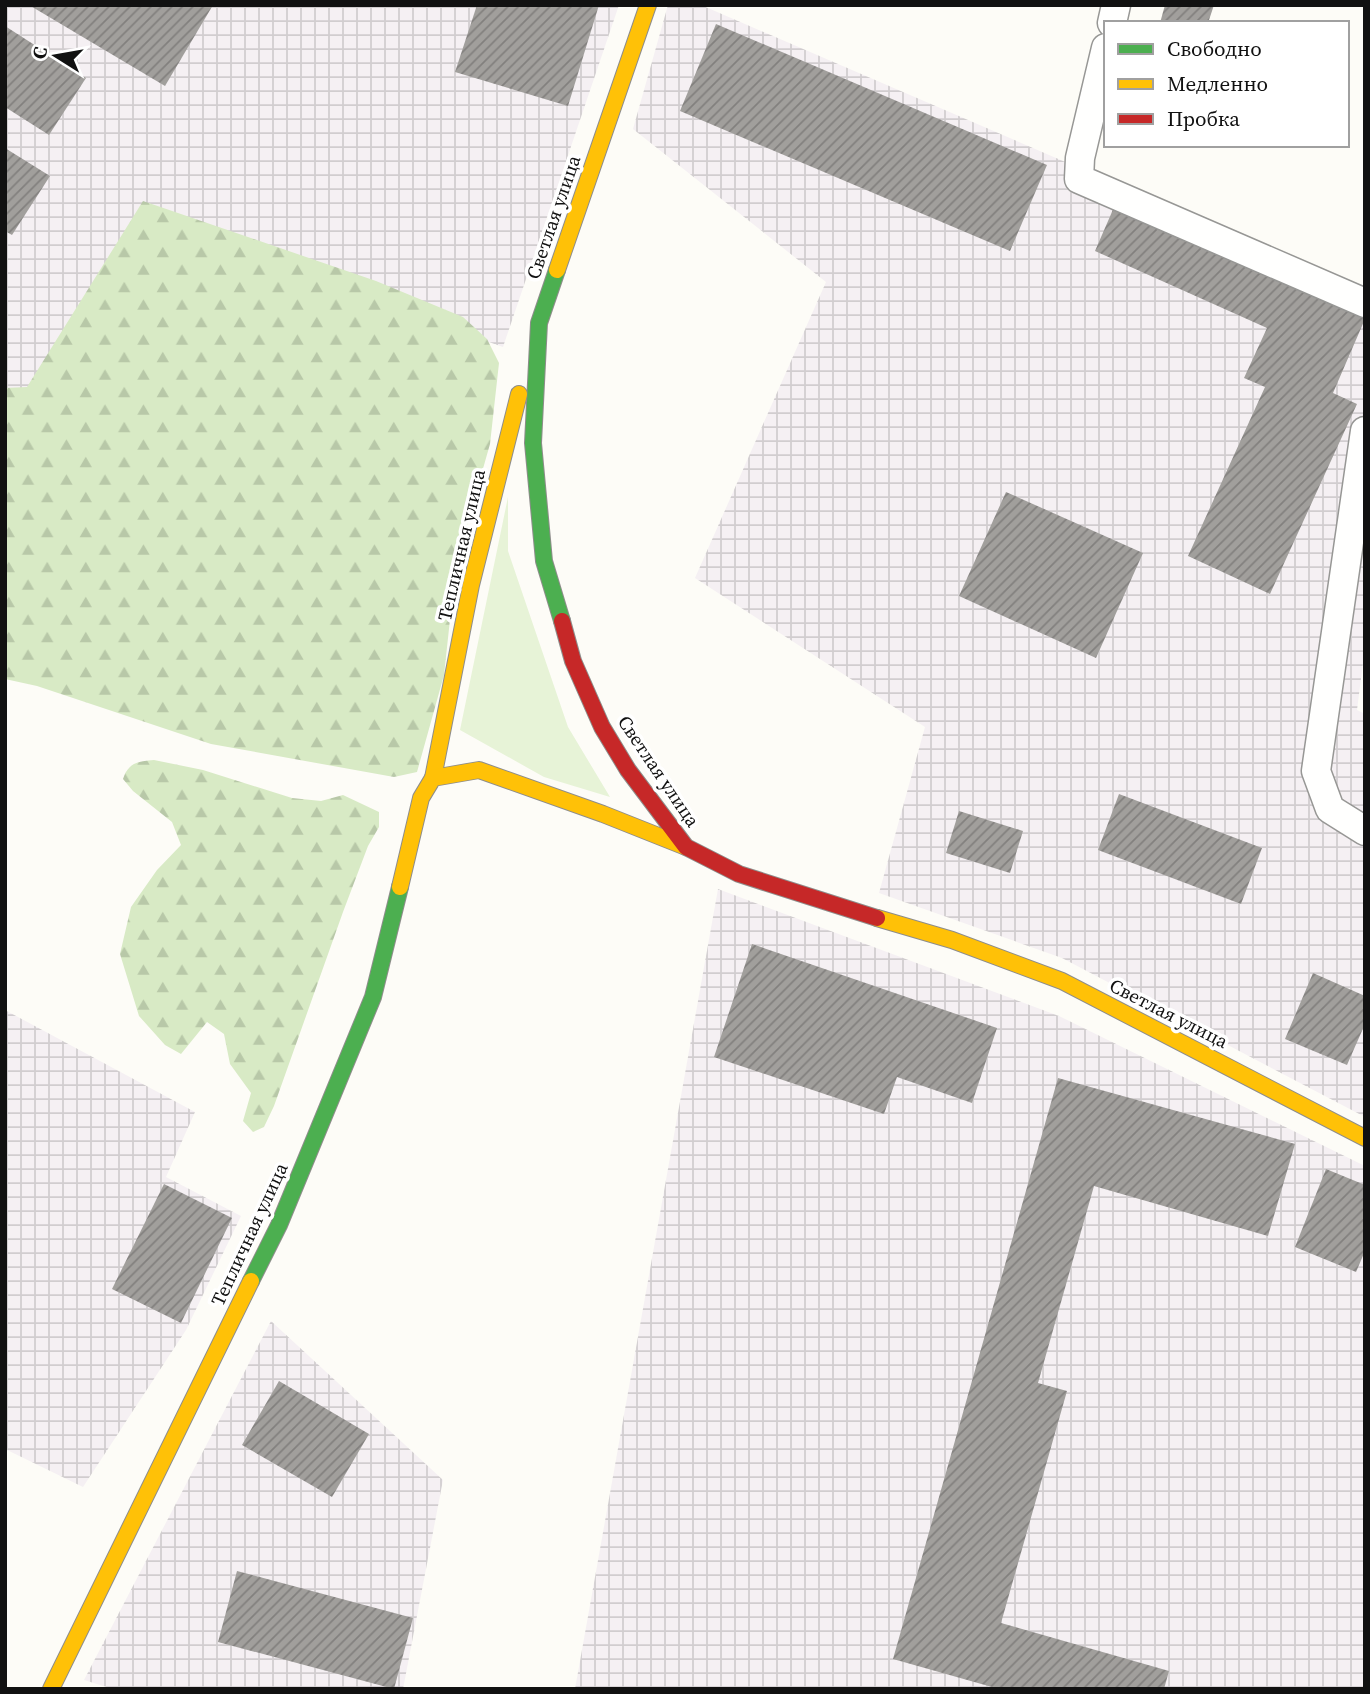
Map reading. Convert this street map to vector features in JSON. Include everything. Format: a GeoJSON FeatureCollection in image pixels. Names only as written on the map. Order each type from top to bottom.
{"type":"FeatureCollection","features":[{"type":"Feature","properties":{"kind":"street","name":"Светлая улица"},"geometry":{"type":"LineString","coordinates":[[648,5],[539,323],[533,443],[544,561],[573,662],[602,727],[628,770],[686,847],[739,874],[835,906],[952,940],[1062,981],[1365,1138]]}},
{"type":"Feature","properties":{"kind":"street"},"geometry":{"type":"LineString","coordinates":[[1104,56],[1080,158],[1079,179],[1365,303]]}},
{"type":"Feature","properties":{"kind":"street","name":"Тепличная улица"},"geometry":{"type":"LineString","coordinates":[[51,1689],[279,1225],[373,997],[421,797],[433,778],[471,585],[527,360],[539,323]]}},
{"type":"Feature","properties":{"kind":"street"},"geometry":{"type":"LineString","coordinates":[[1365,431],[1316,771],[1330,809],[1365,831]]}},
{"type":"Feature","properties":{"kind":"street"},"geometry":{"type":"LineString","coordinates":[[433,778],[479,769],[686,847]]}},
{"type":"Feature","properties":{"kind":"shaded area"},"geometry":{"type":"Polygon","coordinates":[[[5,5],[619,5],[503,347],[145,220],[25,411],[5,399],[5,5]]]}},
{"type":"Feature","properties":{"kind":"shaded area"},"geometry":{"type":"Polygon","coordinates":[[[668,5],[701,5],[1365,291],[1365,647],[1357,710],[1365,714],[1365,1117],[1062,958],[879,893],[925,727],[695,578],[826,282],[633,129],[668,5]]]}},
{"type":"Feature","properties":{"kind":"shaded area"},"geometry":{"type":"Polygon","coordinates":[[[718,889],[1059,1016],[1365,1166],[1365,1689],[575,1689],[718,889]]]}},
{"type":"Feature","properties":{"kind":"shaded area"},"geometry":{"type":"Polygon","coordinates":[[[5,1010],[195,1112],[166,1177],[241,1216],[186,1330],[83,1487],[5,1449],[5,1010]]]}},
{"type":"Feature","properties":{"kind":"shaded area"},"geometry":{"type":"Polygon","coordinates":[[[271,1321],[443,1480],[403,1689],[113,1689],[84,1680],[271,1321]]]}},
{"type":"Feature","properties":{"kind":"green space"},"geometry":{"type":"Polygon","coordinates":[[[143,201],[376,281],[463,317],[487,339],[499,363],[490,444],[456,564],[444,675],[417,772],[394,777],[211,744],[37,686],[5,679],[5,388],[27,387],[143,201]]]}},
{"type":"Feature","properties":{"kind":"green space"},"geometry":{"type":"Polygon","coordinates":[[[508,497],[508,551],[568,727],[610,797],[544,777],[460,730],[508,497]]]}},
{"type":"Feature","properties":{"kind":"green space"},"geometry":{"type":"Polygon","coordinates":[[[154,760],[203,770],[292,798],[321,801],[343,795],[379,812],[379,827],[368,846],[343,912],[274,1106],[264,1127],[253,1132],[243,1121],[251,1093],[230,1064],[224,1034],[207,1022],[181,1054],[165,1045],[139,1016],[120,954],[131,907],[157,870],[181,845],[172,822],[133,791],[123,779],[134,764],[154,760]]]}},
{"type":"Feature","properties":{"kind":"building"},"geometry":{"type":"Polygon","coordinates":[[[29,5],[213,5],[165,86],[29,5]]]}},
{"type":"Feature","properties":{"kind":"building"},"geometry":{"type":"Polygon","coordinates":[[[477,5],[599,5],[568,106],[455,72],[477,5]]]}},
{"type":"Feature","properties":{"kind":"building"},"geometry":{"type":"Polygon","coordinates":[[[1165,5],[1214,5],[1209,21],[1161,21],[1165,5]]]}},
{"type":"Feature","properties":{"kind":"building"},"geometry":{"type":"Polygon","coordinates":[[[716,24],[1047,165],[1010,251],[680,111],[716,24]]]}},
{"type":"Feature","properties":{"kind":"building"},"geometry":{"type":"Polygon","coordinates":[[[5,26],[86,78],[49,135],[5,107],[5,26]]]}},
{"type":"Feature","properties":{"kind":"building"},"geometry":{"type":"Polygon","coordinates":[[[5,148],[50,176],[12,235],[5,231],[5,148]]]}},
{"type":"Feature","properties":{"kind":"building"},"geometry":{"type":"Polygon","coordinates":[[[1118,198],[1365,307],[1365,319],[1333,393],[1357,404],[1270,594],[1188,556],[1265,387],[1244,378],[1267,328],[1095,251],[1118,198]]]}},
{"type":"Feature","properties":{"kind":"building"},"geometry":{"type":"Polygon","coordinates":[[[1006,492],[1143,553],[1096,658],[959,596],[1006,492]]]}},
{"type":"Feature","properties":{"kind":"building"},"geometry":{"type":"Polygon","coordinates":[[[1119,794],[1262,848],[1241,904],[1098,850],[1119,794]]]}},
{"type":"Feature","properties":{"kind":"building"},"geometry":{"type":"Polygon","coordinates":[[[959,811],[1023,831],[1010,873],[946,853],[959,811]]]}},
{"type":"Feature","properties":{"kind":"building"},"geometry":{"type":"Polygon","coordinates":[[[752,944],[997,1028],[972,1103],[897,1077],[884,1114],[714,1057],[752,944]]]}},
{"type":"Feature","properties":{"kind":"building"},"geometry":{"type":"Polygon","coordinates":[[[1313,973],[1365,996],[1365,1024],[1347,1065],[1285,1039],[1313,973]]]}},
{"type":"Feature","properties":{"kind":"building"},"geometry":{"type":"Polygon","coordinates":[[[1058,1078],[1295,1144],[1268,1236],[1094,1186],[1038,1383],[1067,1391],[1001,1623],[1169,1671],[1164,1689],[999,1689],[893,1659],[1058,1078]]]}},
{"type":"Feature","properties":{"kind":"building"},"geometry":{"type":"Polygon","coordinates":[[[1326,1169],[1365,1185],[1365,1251],[1356,1272],[1295,1247],[1326,1169]]]}},
{"type":"Feature","properties":{"kind":"building"},"geometry":{"type":"Polygon","coordinates":[[[164,1184],[232,1218],[181,1323],[112,1289],[164,1184]]]}},
{"type":"Feature","properties":{"kind":"building"},"geometry":{"type":"Polygon","coordinates":[[[279,1381],[369,1434],[332,1497],[242,1445],[279,1381]]]}},
{"type":"Feature","properties":{"kind":"building"},"geometry":{"type":"Polygon","coordinates":[[[237,1571],[413,1618],[394,1689],[218,1642],[237,1571]]]}},
{"type":"Feature","properties":{"kind":"traffic: fast"},"geometry":{"type":"LineString","coordinates":[[557,270],[539,323],[533,443],[544,561],[562,621]]}},
{"type":"Feature","properties":{"kind":"traffic: fast"},"geometry":{"type":"LineString","coordinates":[[251,1281],[279,1225],[373,997],[400,887]]}},
{"type":"Feature","properties":{"kind":"traffic: slow"},"geometry":{"type":"LineString","coordinates":[[557,270],[648,5]]}},
{"type":"Feature","properties":{"kind":"traffic: slow"},"geometry":{"type":"LineString","coordinates":[[433,778],[471,585],[519,394]]}},
{"type":"Feature","properties":{"kind":"traffic: slow"},"geometry":{"type":"LineString","coordinates":[[400,887],[421,798],[433,778],[479,770],[686,847]]}},
{"type":"Feature","properties":{"kind":"traffic: slow"},"geometry":{"type":"LineString","coordinates":[[877,918],[952,940],[1062,981],[1365,1138]]}},
{"type":"Feature","properties":{"kind":"traffic: slow"},"geometry":{"type":"LineString","coordinates":[[51,1689],[251,1281]]}},
{"type":"Feature","properties":{"kind":"traffic: jam"},"geometry":{"type":"LineString","coordinates":[[562,621],[573,661],[602,727],[628,770],[686,847],[739,874],[877,918]]}}]}
